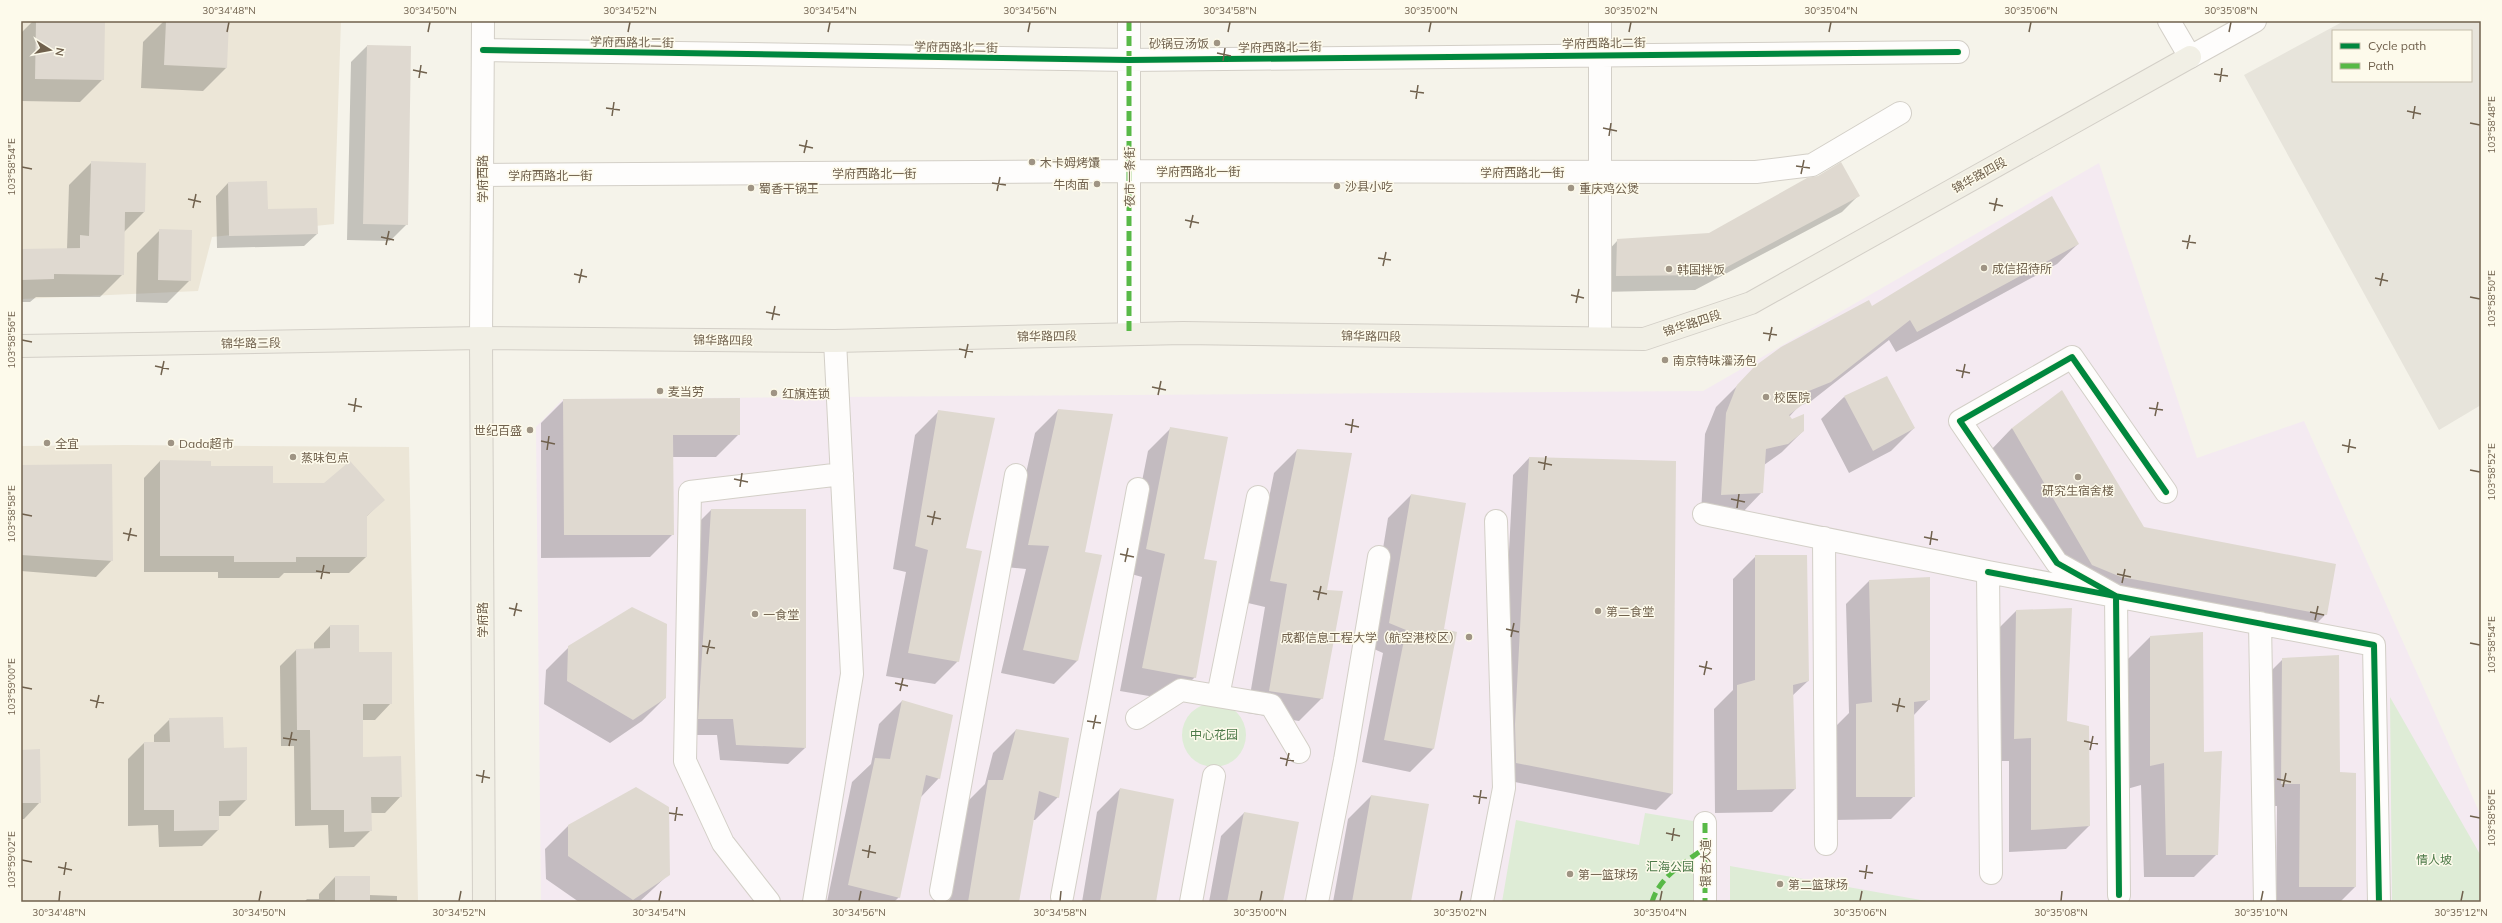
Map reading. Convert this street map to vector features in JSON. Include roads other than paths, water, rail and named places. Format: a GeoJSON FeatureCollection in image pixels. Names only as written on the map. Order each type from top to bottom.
{"type":"FeatureCollection","features":[{"type":"Feature","properties":{"kind":"main road","name":"锦华路四段"},"geometry":{"type":"LineString","coordinates":[[481,338],[835,341],[1130,334],[1644,339],[1751,303],[2190,57]]}},
{"type":"Feature","properties":{"kind":"main road","name":"锦华路三段"},"geometry":{"type":"LineString","coordinates":[[21,346],[481,338]]}},
{"type":"Feature","properties":{"kind":"main road","name":"学府路"},"geometry":{"type":"LineString","coordinates":[[481,338],[484,902]]}},
{"type":"Feature","properties":{"kind":"street","name":"学府西路"},"geometry":{"type":"LineString","coordinates":[[481,338],[483,21]]}},
{"type":"Feature","properties":{"kind":"street","name":"夜市一条街"},"geometry":{"type":"LineString","coordinates":[[1128,21],[1130,334]]}},
{"type":"Feature","properties":{"kind":"street"},"geometry":{"type":"LineString","coordinates":[[1600,21],[1600,338]]}},
{"type":"Feature","properties":{"kind":"street"},"geometry":{"type":"LineString","coordinates":[[2169,21],[2190,57],[2255,21]]}},
{"type":"Feature","properties":{"kind":"street","name":"学府西路北二街"},"geometry":{"type":"LineString","coordinates":[[483,50],[1129,60],[1600,54],[1958,52]]}},
{"type":"Feature","properties":{"kind":"street","name":"学府西路北一街"},"geometry":{"type":"LineString","coordinates":[[482,175],[1129,171],[1756,172],[1812,165],[1900,113]]}},
{"type":"Feature","properties":{"kind":"street"},"geometry":{"type":"LineString","coordinates":[[814,902],[852,674],[835,341]]}},
{"type":"Feature","properties":{"kind":"street"},"geometry":{"type":"LineString","coordinates":[[2116,596],[2057,563],[1960,421],[2072,357],[2166,492]]}},
{"type":"Feature","properties":{"kind":"street"},"geometry":{"type":"LineString","coordinates":[[768,902],[723,843],[686,760],[690,492],[842,474]]}},
{"type":"Feature","properties":{"kind":"street"},"geometry":{"type":"LineString","coordinates":[[941,891],[1016,475]]}},
{"type":"Feature","properties":{"kind":"street"},"geometry":{"type":"LineString","coordinates":[[1062,897],[1138,489]]}},
{"type":"Feature","properties":{"kind":"street"},"geometry":{"type":"LineString","coordinates":[[1218,696],[1258,497]]}},
{"type":"Feature","properties":{"kind":"street"},"geometry":{"type":"LineString","coordinates":[[1704,514],[1988,572],[2374,645],[2379,902]]}},
{"type":"Feature","properties":{"kind":"street"},"geometry":{"type":"LineString","coordinates":[[1482,902],[1504,788],[1496,521]]}},
{"type":"Feature","properties":{"kind":"street"},"geometry":{"type":"LineString","coordinates":[[1824,538],[1826,844]]}},
{"type":"Feature","properties":{"kind":"street"},"geometry":{"type":"LineString","coordinates":[[1317,902],[1345,760],[1379,557]]}},
{"type":"Feature","properties":{"kind":"street"},"geometry":{"type":"LineString","coordinates":[[1988,572],[1991,873]]}},
{"type":"Feature","properties":{"kind":"street"},"geometry":{"type":"LineString","coordinates":[[2116,596],[2119,896]]}},
{"type":"Feature","properties":{"kind":"street"},"geometry":{"type":"LineString","coordinates":[[2260,623],[2265,902]]}},
{"type":"Feature","properties":{"kind":"street"},"geometry":{"type":"LineString","coordinates":[[1137,718],[1181,690],[1272,704],[1299,752]]}},
{"type":"Feature","properties":{"kind":"street"},"geometry":{"type":"LineString","coordinates":[[1191,902],[1214,776]]}},
{"type":"Feature","properties":{"kind":"street","name":"银杏大道"},"geometry":{"type":"LineString","coordinates":[[1705,823],[1705,902]]}},
{"type":"Feature","properties":{"kind":"place","name":"砂锅豆汤饭"},"geometry":{"type":"Point","coordinates":[1217,43]}},
{"type":"Feature","properties":{"kind":"place","name":"木卡姆烤馕"},"geometry":{"type":"Point","coordinates":[1032,162]}},
{"type":"Feature","properties":{"kind":"place","name":"牛肉面"},"geometry":{"type":"Point","coordinates":[1097,184]}},
{"type":"Feature","properties":{"kind":"place","name":"沙县小吃"},"geometry":{"type":"Point","coordinates":[1337,186]}},
{"type":"Feature","properties":{"kind":"place","name":"蜀香干锅王"},"geometry":{"type":"Point","coordinates":[751,188]}},
{"type":"Feature","properties":{"kind":"place","name":"重庆鸡公煲"},"geometry":{"type":"Point","coordinates":[1571,188]}},
{"type":"Feature","properties":{"kind":"place","name":"成信招待所"},"geometry":{"type":"Point","coordinates":[1984,268]}},
{"type":"Feature","properties":{"kind":"place","name":"韩国拌饭"},"geometry":{"type":"Point","coordinates":[1669,269]}},
{"type":"Feature","properties":{"kind":"place","name":"南京特味灌汤包"},"geometry":{"type":"Point","coordinates":[1665,360]}},
{"type":"Feature","properties":{"kind":"place","name":"麦当劳"},"geometry":{"type":"Point","coordinates":[660,391]}},
{"type":"Feature","properties":{"kind":"place","name":"红旗连锁"},"geometry":{"type":"Point","coordinates":[774,393]}},
{"type":"Feature","properties":{"kind":"place","name":"校医院"},"geometry":{"type":"Point","coordinates":[1766,397]}},
{"type":"Feature","properties":{"kind":"place","name":"世纪百盛"},"geometry":{"type":"Point","coordinates":[530,430]}},
{"type":"Feature","properties":{"kind":"place","name":"全宜"},"geometry":{"type":"Point","coordinates":[47,443]}},
{"type":"Feature","properties":{"kind":"place","name":"Dada超市"},"geometry":{"type":"Point","coordinates":[171,443]}},
{"type":"Feature","properties":{"kind":"place","name":"蒸味包点"},"geometry":{"type":"Point","coordinates":[293,457]}},
{"type":"Feature","properties":{"kind":"place","name":"研究生宿舍楼"},"geometry":{"type":"Point","coordinates":[2078,477]}},
{"type":"Feature","properties":{"kind":"place","name":"第二食堂"},"geometry":{"type":"Point","coordinates":[1598,611]}},
{"type":"Feature","properties":{"kind":"place","name":"一食堂"},"geometry":{"type":"Point","coordinates":[755,614]}},
{"type":"Feature","properties":{"kind":"place","name":"成都信息工程大学（航空港校区）"},"geometry":{"type":"Point","coordinates":[1469,637]}},
{"type":"Feature","properties":{"kind":"place","name":"第一篮球场"},"geometry":{"type":"Point","coordinates":[1570,874]}},
{"type":"Feature","properties":{"kind":"place","name":"第二篮球场"},"geometry":{"type":"Point","coordinates":[1780,884]}},
{"type":"Feature","properties":{"kind":"park label","name":"中心花园"},"geometry":{"type":"Point","coordinates":[1214,734]}},
{"type":"Feature","properties":{"kind":"park label","name":"情人坡"},"geometry":{"type":"Point","coordinates":[2434,859]}},
{"type":"Feature","properties":{"kind":"park label","name":"汇海公园"},"geometry":{"type":"Point","coordinates":[1670,866]}}]}
